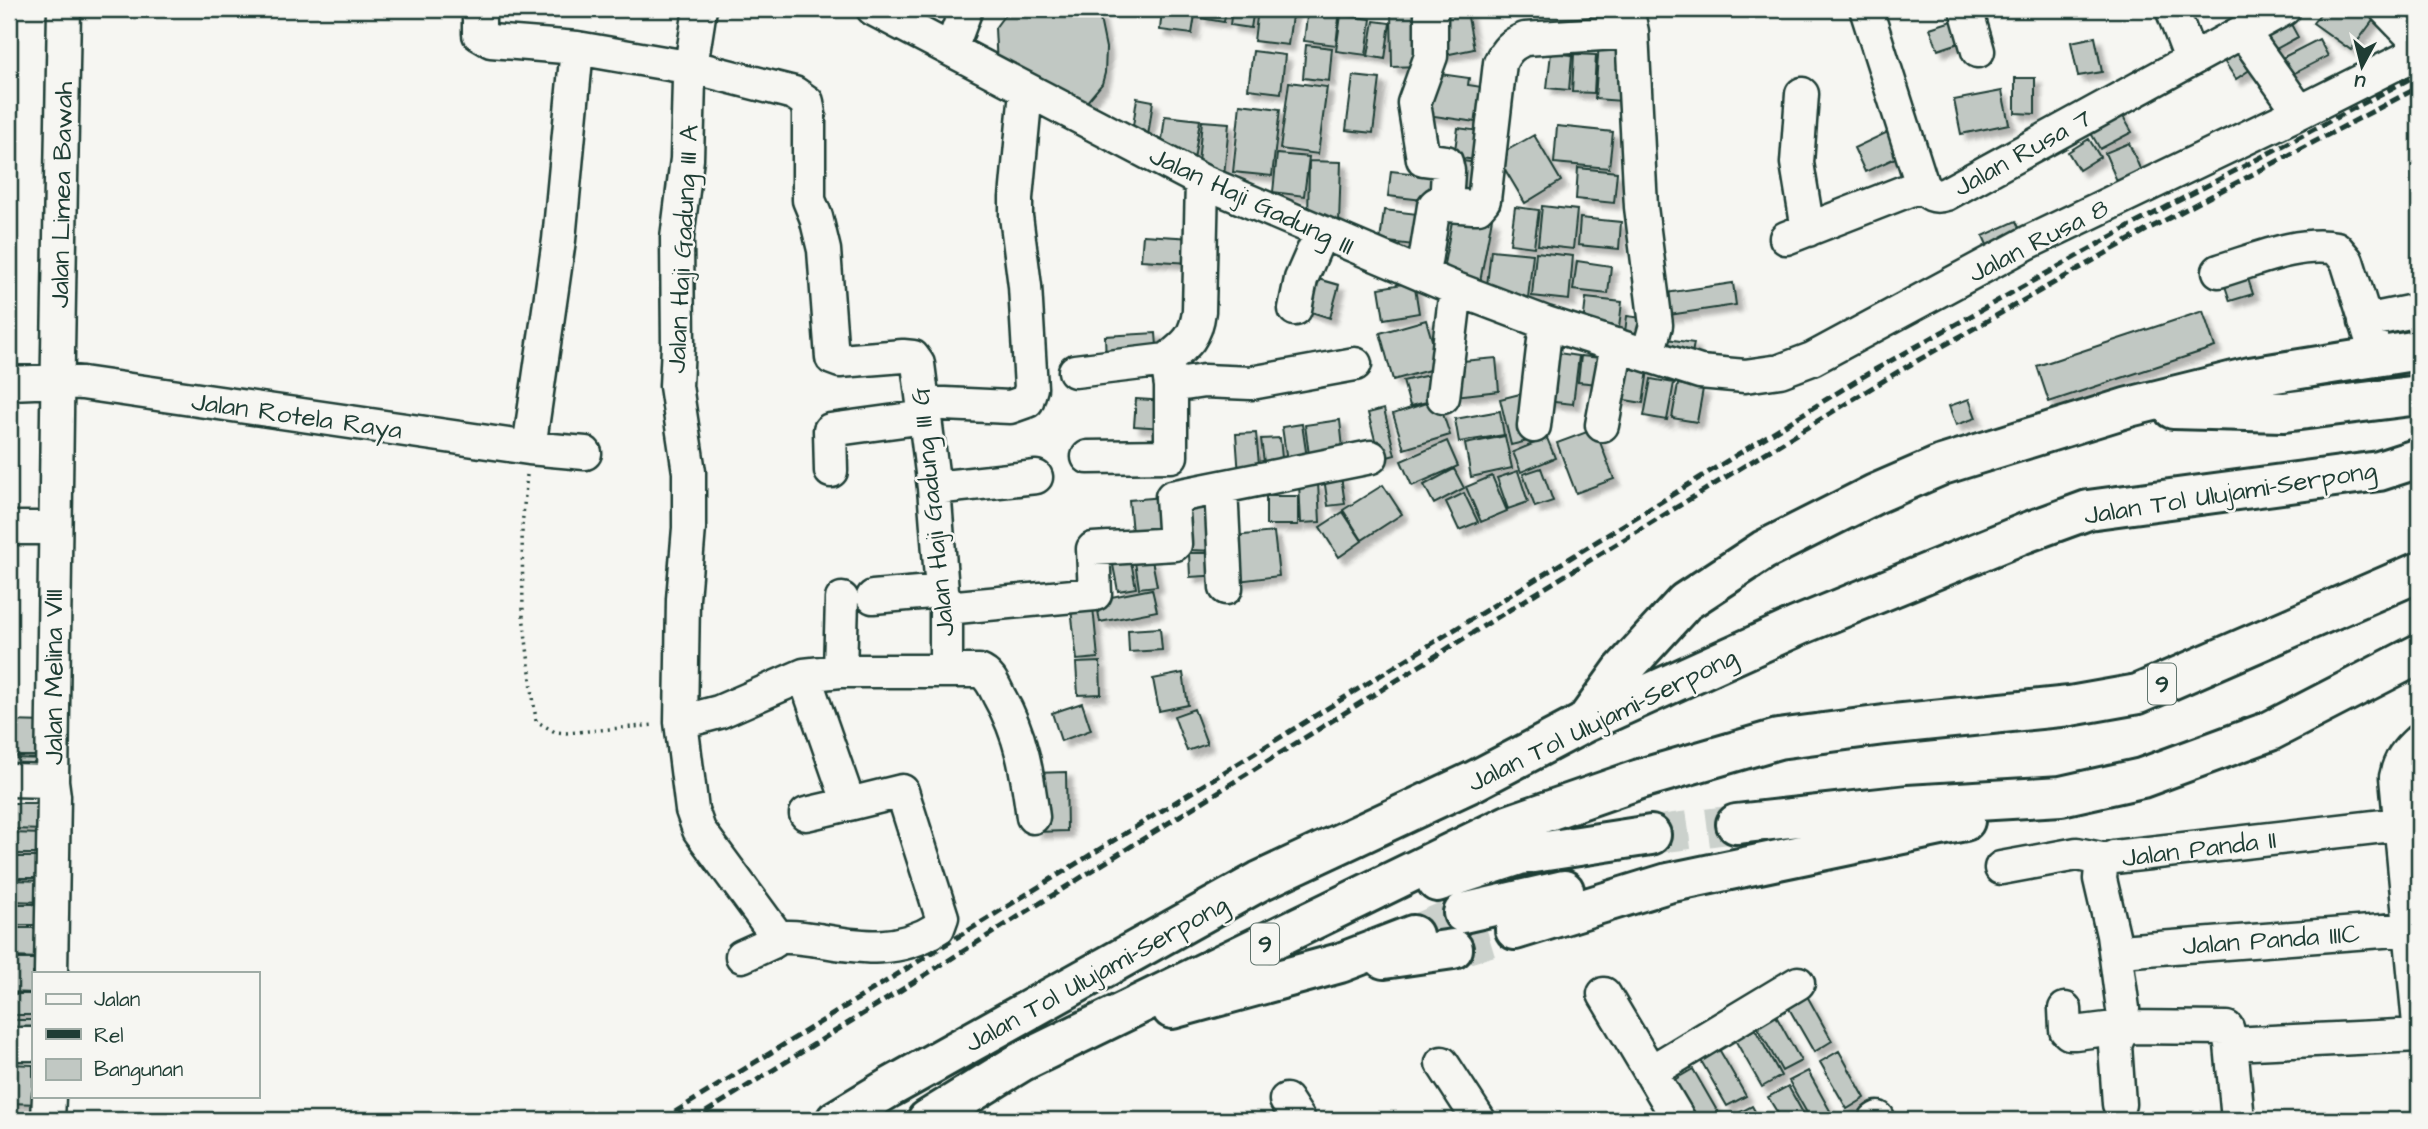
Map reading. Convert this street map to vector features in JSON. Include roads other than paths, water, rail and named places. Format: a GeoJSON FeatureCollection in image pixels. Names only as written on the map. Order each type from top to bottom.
{"type":"FeatureCollection","features":[{"type":"Feature","properties":{"kind":"highway"},"geometry":{"type":"LineString","coordinates":[[1584,723],[1622,671],[1685,602],[1763,550],[1875,494],[1942,465],[2129,407],[2250,377],[2419,350]]}},
{"type":"Feature","properties":{"kind":"highway"},"geometry":{"type":"LineString","coordinates":[[2129,407],[2284,412],[2419,395]]}},
{"type":"Feature","properties":{"kind":"highway","name":"Jalan Tol Ulujami–Serpong"},"geometry":{"type":"LineString","coordinates":[[836,1120],[1260,881],[1474,780],[1584,723],[1786,631],[2088,510],[2379,471],[2419,458]]}},
{"type":"Feature","properties":{"kind":"highway","name":"Jalan Tol Ulujami–Serpong"},"geometry":{"type":"LineString","coordinates":[[927,1120],[1021,1062],[1508,825],[1640,779],[1778,739],[2070,706],[2138,694],[2419,572]]}},
{"type":"Feature","properties":{"kind":"highway"},"geometry":{"type":"LineString","coordinates":[[1515,930],[1668,883],[1960,822],[2141,778],[2270,730],[2419,654]]}},
{"type":"Feature","properties":{"kind":"highway"},"geometry":{"type":"LineString","coordinates":[[1736,824],[1908,805],[2062,796]]}},
{"type":"Feature","properties":{"kind":"highway"},"geometry":{"type":"LineString","coordinates":[[1170,1009],[1316,935],[1446,878],[1520,855],[1651,835]]}},
{"type":"Feature","properties":{"kind":"highway"},"geometry":{"type":"LineString","coordinates":[[1340,963],[1406,957],[1458,931],[1575,888],[1668,883]]}},
{"type":"Feature","properties":{"kind":"highway"},"geometry":{"type":"LineString","coordinates":[[1021,1062],[1170,1009],[1340,963],[1413,935]]}},
{"type":"Feature","properties":{"kind":"street","name":"Jalan Limea Bawah"},"geometry":{"type":"LineString","coordinates":[[64,9],[82,384]]}},
{"type":"Feature","properties":{"kind":"street"},"geometry":{"type":"LineString","coordinates":[[690,68],[700,9]]}},
{"type":"Feature","properties":{"kind":"street","name":"Jalan Haji Gadung III"},"geometry":{"type":"LineString","coordinates":[[873,9],[1202,180],[1321,233],[1546,323],[1648,354]]}},
{"type":"Feature","properties":{"kind":"street"},"geometry":{"type":"LineString","coordinates":[[951,49],[966,9]]}},
{"type":"Feature","properties":{"kind":"street"},"geometry":{"type":"LineString","coordinates":[[1966,9],[1978,51]]}},
{"type":"Feature","properties":{"kind":"street"},"geometry":{"type":"LineString","coordinates":[[2172,9],[2191,59]]}},
{"type":"Feature","properties":{"kind":"street","name":"Jalan Rusa 7"},"geometry":{"type":"LineString","coordinates":[[1861,10],[1922,185],[1927,193],[1936,197],[1946,194],[2284,9]]}},
{"type":"Feature","properties":{"kind":"street"},"geometry":{"type":"LineString","coordinates":[[2386,9],[2419,44]]}},
{"type":"Feature","properties":{"kind":"street"},"geometry":{"type":"LineString","coordinates":[[1431,13],[1431,56],[1414,103],[1423,159],[1446,162],[1446,205]]}},
{"type":"Feature","properties":{"kind":"street"},"geometry":{"type":"LineString","coordinates":[[1423,274],[1432,211],[1436,204],[1478,207],[1484,200],[1500,63],[1505,52],[1513,44],[1525,39],[1629,20],[1641,207],[1656,326],[1648,354]]}},
{"type":"Feature","properties":{"kind":"street","name":"Jalan Haji Gadung III G"},"geometry":{"type":"LineString","coordinates":[[481,23],[491,41],[577,48],[690,68],[794,93],[807,102],[809,200],[824,250],[831,358],[840,361],[913,357],[918,364],[934,488],[944,600],[946,671]]}},
{"type":"Feature","properties":{"kind":"street"},"geometry":{"type":"LineString","coordinates":[[2243,33],[2300,112]]}},
{"type":"Feature","properties":{"kind":"street"},"geometry":{"type":"LineString","coordinates":[[529,448],[559,240],[577,48]]}},
{"type":"Feature","properties":{"kind":"street","name":"Jalan Rusa 8"},"geometry":{"type":"LineString","coordinates":[[1648,354],[1700,372],[1745,376],[1780,371],[1812,359],[2029,243],[2419,52]]}},
{"type":"Feature","properties":{"kind":"street","name":"Jalan Haji Gadung III A"},"geometry":{"type":"LineString","coordinates":[[690,68],[687,159],[677,238],[676,386],[689,472],[681,722],[689,792],[699,830],[775,937]]}},
{"type":"Feature","properties":{"kind":"street"},"geometry":{"type":"LineString","coordinates":[[831,471],[830,430],[924,410],[1010,407],[1027,401],[1031,388],[1025,286],[1016,216],[1027,91]]}},
{"type":"Feature","properties":{"kind":"street"},"geometry":{"type":"LineString","coordinates":[[1802,94],[1797,163],[1797,234],[1922,185]]}},
{"type":"Feature","properties":{"kind":"street"},"geometry":{"type":"LineString","coordinates":[[873,597],[944,600],[1095,594],[1093,549],[1175,544],[1169,373],[1183,347],[1197,329],[1202,180]]}},
{"type":"Feature","properties":{"kind":"street"},"geometry":{"type":"LineString","coordinates":[[1295,309],[1301,279],[1321,233]]}},
{"type":"Feature","properties":{"kind":"street"},"geometry":{"type":"LineString","coordinates":[[2220,271],[2300,247],[2319,244],[2336,248],[2347,261],[2377,357]]}},
{"type":"Feature","properties":{"kind":"street"},"geometry":{"type":"LineString","coordinates":[[1443,397],[1456,289]]}},
{"type":"Feature","properties":{"kind":"street"},"geometry":{"type":"LineString","coordinates":[[2365,321],[2419,310]]}},
{"type":"Feature","properties":{"kind":"street"},"geometry":{"type":"LineString","coordinates":[[1534,426],[1546,323]]}},
{"type":"Feature","properties":{"kind":"street"},"geometry":{"type":"LineString","coordinates":[[1602,425],[1617,345]]}},
{"type":"Feature","properties":{"kind":"street"},"geometry":{"type":"LineString","coordinates":[[1075,371],[1169,373],[1204,381],[1251,383],[1355,364]]}},
{"type":"Feature","properties":{"kind":"street","name":"Jalan Rotela Raya"},"geometry":{"type":"LineString","coordinates":[[9,383],[82,384],[529,448],[585,453]]}},
{"type":"Feature","properties":{"kind":"street","name":"Jalan Melina VIII"},"geometry":{"type":"LineString","coordinates":[[51,972],[54,528],[82,384]]}},
{"type":"Feature","properties":{"kind":"street"},"geometry":{"type":"LineString","coordinates":[[1088,457],[1171,451]]}},
{"type":"Feature","properties":{"kind":"street"},"geometry":{"type":"LineString","coordinates":[[1172,497],[1371,457]]}},
{"type":"Feature","properties":{"kind":"street"},"geometry":{"type":"LineString","coordinates":[[934,488],[1037,477]]}},
{"type":"Feature","properties":{"kind":"street"},"geometry":{"type":"LineString","coordinates":[[1221,488],[1226,588]]}},
{"type":"Feature","properties":{"kind":"street"},"geometry":{"type":"LineString","coordinates":[[9,528],[54,528]]}},
{"type":"Feature","properties":{"kind":"street"},"geometry":{"type":"LineString","coordinates":[[840,671],[842,599]]}},
{"type":"Feature","properties":{"kind":"street"},"geometry":{"type":"LineString","coordinates":[[681,722],[719,712],[804,675],[840,671],[979,671],[986,673],[1013,720],[1026,761],[1033,817]]}},
{"type":"Feature","properties":{"kind":"street"},"geometry":{"type":"LineString","coordinates":[[804,675],[849,804]]}},
{"type":"Feature","properties":{"kind":"street"},"geometry":{"type":"LineString","coordinates":[[2419,740],[2406,752],[2396,777],[2408,841],[2419,1024]]}},
{"type":"Feature","properties":{"kind":"street"},"geometry":{"type":"LineString","coordinates":[[9,780],[52,782]]}},
{"type":"Feature","properties":{"kind":"street"},"geometry":{"type":"LineString","coordinates":[[742,956],[773,943],[775,937],[793,935],[850,944],[887,947],[903,945],[938,928],[943,917],[902,791],[806,814]]}},
{"type":"Feature","properties":{"kind":"street","name":"Jalan Panda II"},"geometry":{"type":"LineString","coordinates":[[2119,1104],[2115,1045],[2123,1018],[2113,935],[2101,879],[2106,860],[2114,857],[2408,841]]}},
{"type":"Feature","properties":{"kind":"street"},"geometry":{"type":"LineString","coordinates":[[2001,868],[2077,854],[2106,860]]}},
{"type":"Feature","properties":{"kind":"street","name":"Jalan Panda IIIC"},"geometry":{"type":"LineString","coordinates":[[2133,950],[2413,949]]}},
{"type":"Feature","properties":{"kind":"street"},"geometry":{"type":"LineString","coordinates":[[1650,1072],[1798,983]]}},
{"type":"Feature","properties":{"kind":"street"},"geometry":{"type":"LineString","coordinates":[[1604,994],[1679,1120]]}},
{"type":"Feature","properties":{"kind":"street"},"geometry":{"type":"LineString","coordinates":[[2065,1009],[2066,1030],[2069,1033],[2085,1033],[2123,1018],[2227,1028],[2238,1120]]}},
{"type":"Feature","properties":{"kind":"street"},"geometry":{"type":"LineString","coordinates":[[2231,1044],[2419,1035]]}},
{"type":"Feature","properties":{"kind":"street"},"geometry":{"type":"LineString","coordinates":[[9,1044],[32,1044]]}},
{"type":"Feature","properties":{"kind":"street"},"geometry":{"type":"LineString","coordinates":[[1442,1063],[1479,1120]]}},
{"type":"Feature","properties":{"kind":"street"},"geometry":{"type":"LineString","coordinates":[[48,1120],[49,1098]]}},
{"type":"Feature","properties":{"kind":"tunnel"},"geometry":{"type":"LineString","coordinates":[[1651,835],[1736,824]]}},
{"type":"Feature","properties":{"kind":"tunnel"},"geometry":{"type":"LineString","coordinates":[[1413,935],[1463,913]]}},
{"type":"Feature","properties":{"kind":"tunnel"},"geometry":{"type":"LineString","coordinates":[[1453,949],[1515,930]]}},
{"type":"Feature","properties":{"kind":"railway"},"geometry":{"type":"LineString","coordinates":[[662,1120],[1869,373],[2136,223],[2419,74]]}},
{"type":"Feature","properties":{"kind":"railway"},"geometry":{"type":"LineString","coordinates":[[693,1120],[1538,592],[1901,370],[2152,227],[2419,87]]}}]}
